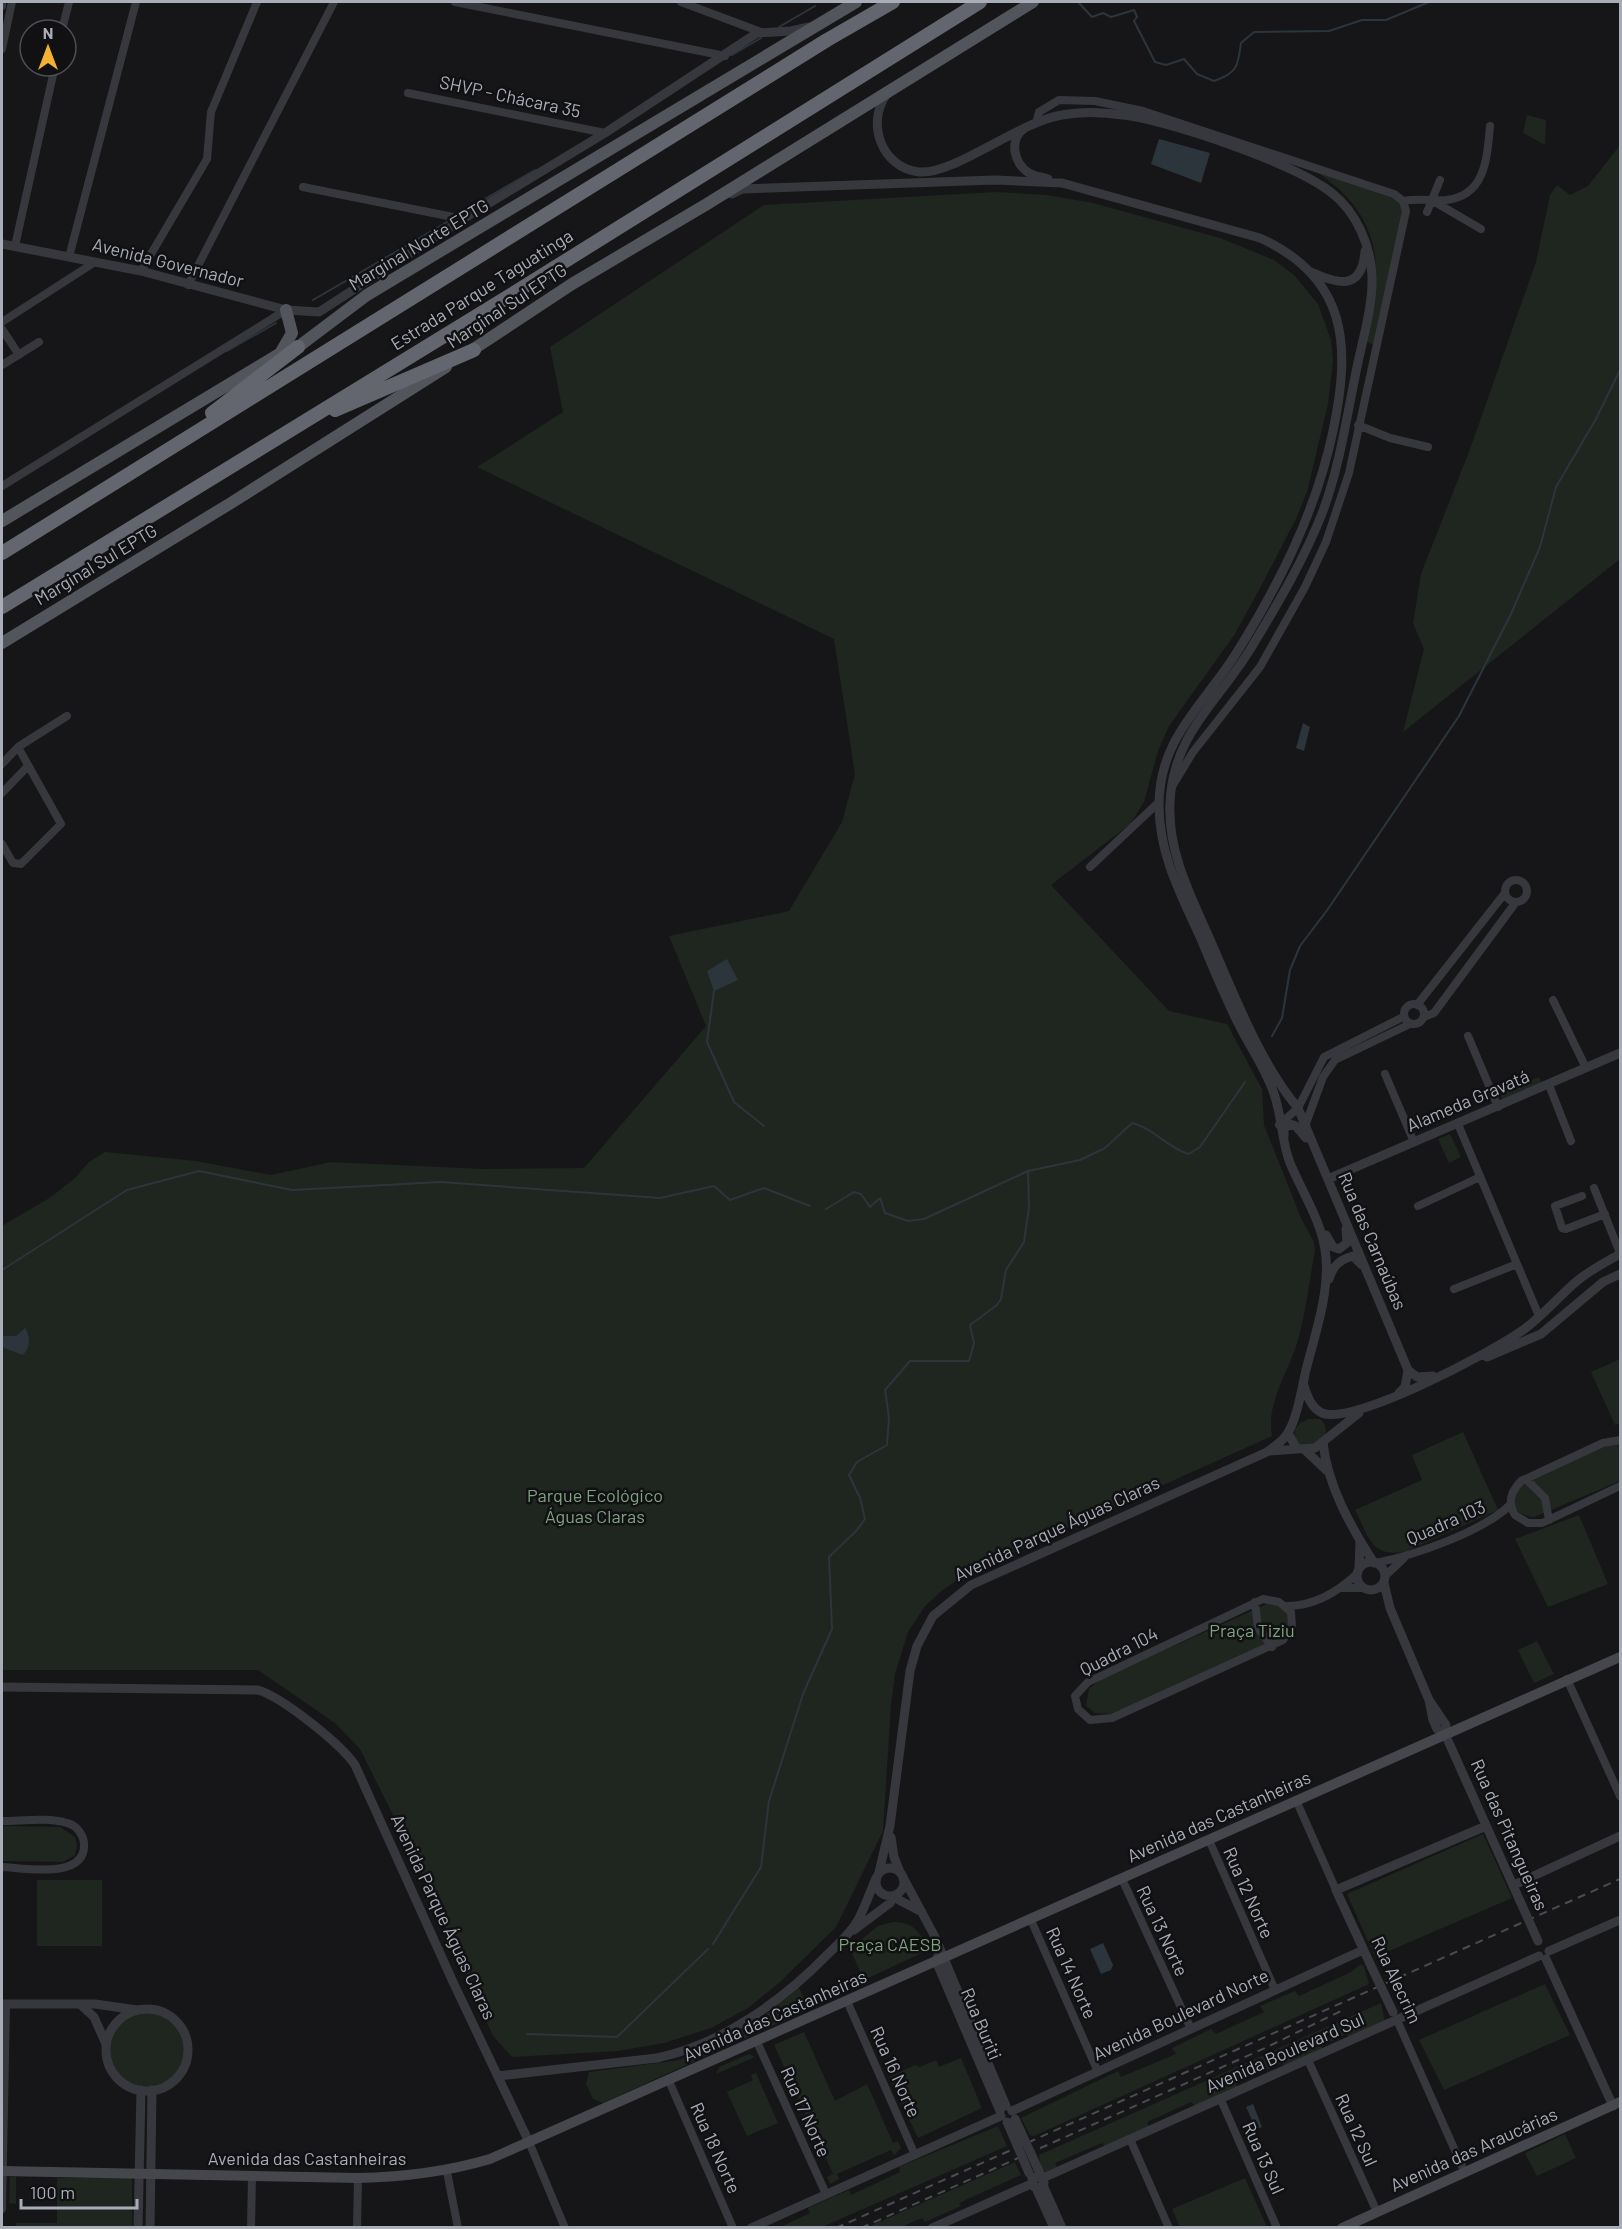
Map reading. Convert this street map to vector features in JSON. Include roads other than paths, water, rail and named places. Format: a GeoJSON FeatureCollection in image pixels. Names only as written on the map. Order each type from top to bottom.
{"type":"FeatureCollection","features":[{"type":"Feature","properties":{"kind":"highway"},"geometry":{"type":"LineString","coordinates":[[827,40],[875,2]]}},
{"type":"Feature","properties":{"kind":"highway","name":"Estrada Parque Taguatinga"},"geometry":{"type":"LineString","coordinates":[[2,553],[827,40],[893,2]]}},
{"type":"Feature","properties":{"kind":"highway","name":"Estrada Parque Taguatinga"},"geometry":{"type":"LineString","coordinates":[[2,607],[514,293],[980,2]]}},
{"type":"Feature","properties":{"kind":"highway"},"geometry":{"type":"LineString","coordinates":[[153,459],[298,347]]}},
{"type":"Feature","properties":{"kind":"highway"},"geometry":{"type":"LineString","coordinates":[[286,431],[474,350]]}},
{"type":"Feature","properties":{"kind":"main road","name":"Marginal Norte EPTG"},"geometry":{"type":"LineString","coordinates":[[2,521],[281,353],[298,347],[367,296],[856,2]]}},
{"type":"Feature","properties":{"kind":"main road","name":"Marginal Sul EPTG"},"geometry":{"type":"LineString","coordinates":[[2,643],[231,503],[474,350],[572,284],[707,204],[1033,2]]}},
{"type":"Feature","properties":{"kind":"main road"},"geometry":{"type":"LineString","coordinates":[[281,353],[292,333],[286,310]]}},
{"type":"Feature","properties":{"kind":"main road","name":"Avenida das Castanheiras"},"geometry":{"type":"LineString","coordinates":[[2,2171],[252,2177],[404,2177],[447,2172],[490,2159],[757,2042],[940,1957],[1031,1920],[1620,1657]]}},
{"type":"Feature","properties":{"kind":"main road","name":"Avenida das Araucárias"},"geometry":{"type":"LineString","coordinates":[[1342,2228],[1617,2104]]}},
{"type":"Feature","properties":{"kind":"street"},"geometry":{"type":"LineString","coordinates":[[2,49],[12,2]]}},
{"type":"Feature","properties":{"kind":"street"},"geometry":{"type":"LineString","coordinates":[[65,18],[69,2]]}},
{"type":"Feature","properties":{"kind":"street"},"geometry":{"type":"LineString","coordinates":[[69,257],[136,2]]}},
{"type":"Feature","properties":{"kind":"street"},"geometry":{"type":"LineString","coordinates":[[141,271],[207,159],[211,112],[257,2]]}},
{"type":"Feature","properties":{"kind":"street"},"geometry":{"type":"LineString","coordinates":[[188,285],[334,2]]}},
{"type":"Feature","properties":{"kind":"street"},"geometry":{"type":"LineString","coordinates":[[455,2],[726,56]]}},
{"type":"Feature","properties":{"kind":"street"},"geometry":{"type":"LineString","coordinates":[[681,2],[761,32],[791,31],[816,25]]}},
{"type":"Feature","properties":{"kind":"street"},"geometry":{"type":"LineString","coordinates":[[303,187],[463,219],[605,133],[761,32]]}},
{"type":"Feature","properties":{"kind":"street"},"geometry":{"type":"LineString","coordinates":[[15,246],[52,78]]}},
{"type":"Feature","properties":{"kind":"street","name":"SHVP - Chácara 35"},"geometry":{"type":"LineString","coordinates":[[408,93],[605,133]]}},
{"type":"Feature","properties":{"kind":"street","name":"Rua das Carnaúbas"},"geometry":{"type":"LineString","coordinates":[[887,93],[879,111],[878,137],[892,159],[910,170],[919,172],[947,166],[1037,120],[1092,112],[1127,115],[1204,137],[1308,176],[1336,196],[1360,230],[1372,272],[1370,301],[1336,467],[1322,512],[1306,548],[1250,650],[1185,739],[1170,803],[1172,836],[1179,865],[1244,1016],[1288,1096],[1298,1108],[1408,1370]]}},
{"type":"Feature","properties":{"kind":"street"},"geometry":{"type":"LineString","coordinates":[[1173,786],[1193,752],[1260,667],[1305,587],[1326,542],[1349,473],[1406,211],[1403,201],[1394,194],[1143,111],[1095,101],[1059,100],[1039,112],[1037,120],[1020,131],[1015,142],[1015,155],[1020,166],[1030,174],[1260,238],[1283,249],[1319,284],[1334,313],[1343,343],[1341,395],[1322,481],[1302,534],[1249,632],[1176,736],[1165,769],[1159,802],[1161,831],[1169,866],[1228,1001],[1274,1092],[1279,1125],[1289,1160],[1313,1212],[1335,1249],[1343,1248],[1347,1243],[1346,1218]]}},
{"type":"Feature","properties":{"kind":"street"},"geometry":{"type":"LineString","coordinates":[[1403,201],[1459,196],[1477,184],[1485,170],[1490,126]]}},
{"type":"Feature","properties":{"kind":"street"},"geometry":{"type":"LineString","coordinates":[[707,204],[742,189],[996,180],[1062,183]]}},
{"type":"Feature","properties":{"kind":"street"},"geometry":{"type":"LineString","coordinates":[[1427,213],[1440,180]]}},
{"type":"Feature","properties":{"kind":"street"},"geometry":{"type":"LineString","coordinates":[[1432,200],[1481,229]]}},
{"type":"Feature","properties":{"kind":"street","name":"Avenida Governador"},"geometry":{"type":"LineString","coordinates":[[2,244],[141,271],[286,310],[319,312],[463,219]]}},
{"type":"Feature","properties":{"kind":"street"},"geometry":{"type":"LineString","coordinates":[[1307,270],[1339,283],[1351,281],[1359,274],[1366,246]]}},
{"type":"Feature","properties":{"kind":"street"},"geometry":{"type":"LineString","coordinates":[[2,322],[95,262]]}},
{"type":"Feature","properties":{"kind":"street"},"geometry":{"type":"LineString","coordinates":[[2,486],[286,310]]}},
{"type":"Feature","properties":{"kind":"street"},"geometry":{"type":"LineString","coordinates":[[2,329],[18,355]]}},
{"type":"Feature","properties":{"kind":"street"},"geometry":{"type":"LineString","coordinates":[[2,365],[39,342]]}},
{"type":"Feature","properties":{"kind":"street"},"geometry":{"type":"LineString","coordinates":[[1358,425],[1389,438],[1428,447]]}},
{"type":"Feature","properties":{"kind":"street"},"geometry":{"type":"LineString","coordinates":[[2,764],[18,747],[68,716]]}},
{"type":"Feature","properties":{"kind":"street"},"geometry":{"type":"LineString","coordinates":[[2,844],[13,863],[21,864],[61,825],[18,747]]}},
{"type":"Feature","properties":{"kind":"street"},"geometry":{"type":"LineString","coordinates":[[2,793],[28,766]]}},
{"type":"Feature","properties":{"kind":"street"},"geometry":{"type":"LineString","coordinates":[[1090,867],[1159,802]]}},
{"type":"Feature","properties":{"kind":"street"},"geometry":{"type":"LineString","coordinates":[[1279,1125],[1298,1108],[1324,1057],[1403,1017],[1406,1007],[1418,1005],[1505,893],[1508,882],[1515,879],[1522,881],[1527,886],[1527,894],[1523,900],[1516,902],[1434,1013],[1424,1017],[1418,1024],[1410,1024],[1335,1060],[1323,1077],[1305,1126]]}},
{"type":"Feature","properties":{"kind":"street"},"geometry":{"type":"LineString","coordinates":[[1505,893],[1509,899],[1516,902]]}},
{"type":"Feature","properties":{"kind":"street"},"geometry":{"type":"LineString","coordinates":[[1553,1000],[1586,1068]]}},
{"type":"Feature","properties":{"kind":"street"},"geometry":{"type":"LineString","coordinates":[[1418,1005],[1423,1009],[1424,1017]]}},
{"type":"Feature","properties":{"kind":"street"},"geometry":{"type":"LineString","coordinates":[[1403,1017],[1410,1024]]}},
{"type":"Feature","properties":{"kind":"street"},"geometry":{"type":"LineString","coordinates":[[1468,1036],[1498,1107]]}},
{"type":"Feature","properties":{"kind":"street","name":"Alameda Gravatá"},"geometry":{"type":"LineString","coordinates":[[1328,1179],[1620,1053]]}},
{"type":"Feature","properties":{"kind":"street"},"geometry":{"type":"LineString","coordinates":[[1385,1074],[1414,1142]]}},
{"type":"Feature","properties":{"kind":"street"},"geometry":{"type":"LineString","coordinates":[[1549,1085],[1572,1141]]}},
{"type":"Feature","properties":{"kind":"street"},"geometry":{"type":"LineString","coordinates":[[1289,1160],[1284,1129],[1290,1124],[1299,1129],[1314,1150]]}},
{"type":"Feature","properties":{"kind":"street"},"geometry":{"type":"LineString","coordinates":[[1458,1124],[1539,1316]]}},
{"type":"Feature","properties":{"kind":"street"},"geometry":{"type":"LineString","coordinates":[[1418,1206],[1480,1177]]}},
{"type":"Feature","properties":{"kind":"street"},"geometry":{"type":"LineString","coordinates":[[1303,1382],[1313,1407],[1324,1414],[1336,1415],[1364,1409],[1473,1360],[1525,1329],[1578,1280],[1620,1253],[1594,1188]]}},
{"type":"Feature","properties":{"kind":"street"},"geometry":{"type":"LineString","coordinates":[[1582,1196],[1555,1206],[1562,1228],[1566,1229],[1605,1214]]}},
{"type":"Feature","properties":{"kind":"street"},"geometry":{"type":"LineString","coordinates":[[1313,1212],[1326,1256],[1323,1298]]}},
{"type":"Feature","properties":{"kind":"street"},"geometry":{"type":"LineString","coordinates":[[1328,1472],[1301,1450],[1288,1433],[1330,1274],[1337,1263],[1343,1259],[1356,1257],[1370,1277]]}},
{"type":"Feature","properties":{"kind":"street"},"geometry":{"type":"LineString","coordinates":[[1454,1289],[1518,1264]]}},
{"type":"Feature","properties":{"kind":"street"},"geometry":{"type":"LineString","coordinates":[[1473,1360],[1509,1350],[1541,1334],[1589,1293],[1620,1274]]}},
{"type":"Feature","properties":{"kind":"street"},"geometry":{"type":"LineString","coordinates":[[1399,1393],[1405,1387],[1408,1370],[1417,1377],[1441,1375]]}},
{"type":"Feature","properties":{"kind":"street"},"geometry":{"type":"LineString","coordinates":[[1360,1541],[1358,1581],[1366,1589],[1377,1589],[1384,1580],[1382,1567],[1375,1563],[1360,1541],[1328,1472],[1323,1442],[1364,1409]]}},
{"type":"Feature","properties":{"kind":"street","name":"Avenida Parque Águas Claras"},"geometry":{"type":"LineString","coordinates":[[2,1687],[258,1690],[273,1697],[335,1743],[355,1765],[498,2076],[657,2058],[697,2046],[758,2012],[798,1984],[857,1922],[878,1875],[890,1826],[910,1671],[926,1625],[941,1607],[970,1585],[1267,1452],[1288,1433]]}},
{"type":"Feature","properties":{"kind":"street"},"geometry":{"type":"LineString","coordinates":[[1620,1440],[1603,1443],[1526,1479],[1545,1498],[1549,1520],[1620,1486]]}},
{"type":"Feature","properties":{"kind":"street","name":"Avenida Parque Águas Claras"},"geometry":{"type":"LineString","coordinates":[[1267,1452],[1301,1450],[1323,1442]]}},
{"type":"Feature","properties":{"kind":"street","name":"Quadra 103"},"geometry":{"type":"LineString","coordinates":[[1515,1515],[1510,1505],[1512,1491],[1526,1479]]}},
{"type":"Feature","properties":{"kind":"street","name":"Quadra 103"},"geometry":{"type":"LineString","coordinates":[[1499,1516],[1510,1505]]}},
{"type":"Feature","properties":{"kind":"street","name":"Quadra 103"},"geometry":{"type":"LineString","coordinates":[[1375,1563],[1405,1557],[1499,1516],[1515,1515],[1535,1524],[1549,1520]]}},
{"type":"Feature","properties":{"kind":"street","name":"Quadra 103"},"geometry":{"type":"LineString","coordinates":[[1384,1580],[1405,1557]]}},
{"type":"Feature","properties":{"kind":"street"},"geometry":{"type":"LineString","coordinates":[[1359,1571],[1366,1563],[1375,1563]]}},
{"type":"Feature","properties":{"kind":"street","name":"Quadra 104"},"geometry":{"type":"LineString","coordinates":[[1308,1603],[1293,1619],[1288,1635],[1272,1647],[1112,1718],[1090,1720],[1078,1709],[1075,1696],[1088,1682],[1255,1602],[1269,1599],[1287,1606],[1308,1603],[1342,1588],[1359,1571]]}},
{"type":"Feature","properties":{"kind":"street","name":"Rua das Pitangueiras"},"geometry":{"type":"LineString","coordinates":[[1384,1580],[1390,1608],[1429,1700],[1446,1725],[1445,1734],[1486,1826],[1617,2104]]}},
{"type":"Feature","properties":{"kind":"street","name":"Quadra 104"},"geometry":{"type":"LineString","coordinates":[[1342,1588],[1366,1589]]}},
{"type":"Feature","properties":{"kind":"street","name":"Rua das Pitangueiras"},"geometry":{"type":"LineString","coordinates":[[1366,1589],[1390,1608]]}},
{"type":"Feature","properties":{"kind":"street"},"geometry":{"type":"LineString","coordinates":[[1255,1602],[1258,1628],[1272,1647]]}},
{"type":"Feature","properties":{"kind":"street"},"geometry":{"type":"LineString","coordinates":[[1287,1606],[1293,1619]]}},
{"type":"Feature","properties":{"kind":"street"},"geometry":{"type":"LineString","coordinates":[[1567,1679],[1620,1796]]}},
{"type":"Feature","properties":{"kind":"street","name":"Rua Alecrim"},"geometry":{"type":"LineString","coordinates":[[1296,1800],[1465,2173]]}},
{"type":"Feature","properties":{"kind":"street"},"geometry":{"type":"LineString","coordinates":[[2,1821],[69,1823],[82,1833],[84,1847],[79,1862],[64,1868],[2,1867]]}},
{"type":"Feature","properties":{"kind":"street","name":"Avenida Parque Águas Claras"},"geometry":{"type":"LineString","coordinates":[[890,1826],[894,1857],[902,1876]]}},
{"type":"Feature","properties":{"kind":"street"},"geometry":{"type":"LineString","coordinates":[[1336,1890],[1486,1826]]}},
{"type":"Feature","properties":{"kind":"street"},"geometry":{"type":"LineString","coordinates":[[1514,1885],[1620,1836]]}},
{"type":"Feature","properties":{"kind":"street","name":"Rua 12 Norte"},"geometry":{"type":"LineString","coordinates":[[1209,1840],[1275,1990]]}},
{"type":"Feature","properties":{"kind":"street"},"geometry":{"type":"LineString","coordinates":[[888,1868],[902,1876],[903,1887],[895,1895],[886,1895],[879,1891],[878,1875],[888,1868]]}},
{"type":"Feature","properties":{"kind":"street","name":"Rua Buriti"},"geometry":{"type":"LineString","coordinates":[[902,1876],[922,1912],[1007,2114],[1062,2228]]}},
{"type":"Feature","properties":{"kind":"street","name":"Rua 13 Norte"},"geometry":{"type":"LineString","coordinates":[[1122,1879],[1191,2029]]}},
{"type":"Feature","properties":{"kind":"street"},"geometry":{"type":"LineString","coordinates":[[895,1895],[899,1900],[922,1912]]}},
{"type":"Feature","properties":{"kind":"street","name":"Avenida Parque Águas Claras"},"geometry":{"type":"LineString","coordinates":[[845,1937],[890,1904],[895,1895]]}},
{"type":"Feature","properties":{"kind":"street","name":"Rua 14 Norte"},"geometry":{"type":"LineString","coordinates":[[1031,1920],[1098,2072]]}},
{"type":"Feature","properties":{"kind":"street","name":"Avenida Boulevard Sul"},"geometry":{"type":"LineString","coordinates":[[932,2228],[948,2224],[1037,2179],[1221,2100],[1308,2060],[1395,2016],[1620,1920]]}},
{"type":"Feature","properties":{"kind":"street","name":"Avenida Boulevard Norte"},"geometry":{"type":"LineString","coordinates":[[751,2228],[1007,2114],[1363,1950]]}},
{"type":"Feature","properties":{"kind":"street","name":"Rua 16 Norte"},"geometry":{"type":"LineString","coordinates":[[847,2001],[915,2155]]}},
{"type":"Feature","properties":{"kind":"street"},"geometry":{"type":"LineString","coordinates":[[2,2209],[4,2004],[81,2005],[151,2009],[169,2015],[184,2030],[188,2043],[189,2056],[185,2069],[177,2080],[166,2088],[141,2090],[130,2088],[119,2081],[110,2070],[106,2057],[106,2044],[94,2017],[81,2005]]}},
{"type":"Feature","properties":{"kind":"street"},"geometry":{"type":"LineString","coordinates":[[106,2044],[117,2023],[137,2010]]}},
{"type":"Feature","properties":{"kind":"street","name":"Rua 17 Norte"},"geometry":{"type":"LineString","coordinates":[[757,2042],[826,2194]]}},
{"type":"Feature","properties":{"kind":"street","name":"Rua 12 Sul"},"geometry":{"type":"LineString","coordinates":[[1308,2060],[1377,2212]]}},
{"type":"Feature","properties":{"kind":"street"},"geometry":{"type":"LineString","coordinates":[[498,2076],[565,2228]]}},
{"type":"Feature","properties":{"kind":"street","name":"Rua 18 Norte"},"geometry":{"type":"LineString","coordinates":[[669,2081],[733,2228]]}},
{"type":"Feature","properties":{"kind":"street"},"geometry":{"type":"LineString","coordinates":[[141,2090],[144,2173],[150,2228]]}},
{"type":"Feature","properties":{"kind":"street"},"geometry":{"type":"LineString","coordinates":[[138,2228],[152,2090]]}},
{"type":"Feature","properties":{"kind":"street","name":"Rua 13 Sul"},"geometry":{"type":"LineString","coordinates":[[1221,2100],[1277,2228]]}},
{"type":"Feature","properties":{"kind":"street"},"geometry":{"type":"LineString","coordinates":[[1130,2139],[1169,2228]]}},
{"type":"Feature","properties":{"kind":"street"},"geometry":{"type":"LineString","coordinates":[[447,2172],[458,2228]]}},
{"type":"Feature","properties":{"kind":"street"},"geometry":{"type":"LineString","coordinates":[[251,2228],[252,2177]]}},
{"type":"Feature","properties":{"kind":"street"},"geometry":{"type":"LineString","coordinates":[[357,2228],[358,2178]]}},
{"type":"Feature","properties":{"kind":"street","name":"Rua Buriti"},"geometry":{"type":"LineString","coordinates":[[1037,2179],[1054,2228]]}},
{"type":"Feature","properties":{"kind":"waterway"},"geometry":{"type":"LineString","coordinates":[[1078,2],[1092,17],[1103,13],[1111,17],[1134,10],[1137,17],[1134,21],[1155,62],[1166,65],[1184,59],[1197,74],[1214,81],[1232,72],[1239,58],[1241,43],[1254,32],[1329,31],[1362,20],[1386,20],[1429,2]]}},
{"type":"Feature","properties":{"kind":"waterway"},"geometry":{"type":"LineString","coordinates":[[779,27],[815,6]]}},
{"type":"Feature","properties":{"kind":"waterway"},"geometry":{"type":"LineString","coordinates":[[732,55],[761,38]]}},
{"type":"Feature","properties":{"kind":"waterway"},"geometry":{"type":"LineString","coordinates":[[461,213],[535,170]]}},
{"type":"Feature","properties":{"kind":"waterway"},"geometry":{"type":"LineString","coordinates":[[313,300],[447,222]]}},
{"type":"Feature","properties":{"kind":"waterway"},"geometry":{"type":"LineString","coordinates":[[227,351],[276,323]]}},
{"type":"Feature","properties":{"kind":"waterway"},"geometry":{"type":"LineString","coordinates":[[1272,1036],[1282,1018],[1290,970],[1300,946],[1328,909],[1459,716],[1511,614],[1540,547],[1556,487],[1596,419],[1620,370]]}},
{"type":"Feature","properties":{"kind":"waterway"},"geometry":{"type":"LineString","coordinates":[[714,991],[707,1042],[734,1102],[764,1126]]}},
{"type":"Feature","properties":{"kind":"waterway"},"geometry":{"type":"LineString","coordinates":[[713,1944],[761,1867],[769,1801],[803,1694],[832,1629],[829,1557],[865,1519],[860,1498],[849,1475],[857,1462],[887,1445],[889,1418],[885,1390],[910,1361],[969,1361],[974,1343],[970,1325],[997,1305],[1001,1299],[1006,1270],[1024,1242],[1029,1207],[1028,1171],[1080,1160],[1105,1148],[1132,1123],[1147,1129],[1189,1154],[1200,1147],[1245,1082]]}},
{"type":"Feature","properties":{"kind":"waterway"},"geometry":{"type":"LineString","coordinates":[[2,1270],[127,1190],[199,1171],[292,1190],[441,1182],[660,1198],[714,1186],[730,1200],[764,1188],[810,1206]]}},
{"type":"Feature","properties":{"kind":"waterway"},"geometry":{"type":"LineString","coordinates":[[826,1209],[854,1192],[861,1194],[870,1207],[880,1198],[885,1213],[908,1221],[924,1219],[1028,1171]]}},
{"type":"Feature","properties":{"kind":"waterway"},"geometry":{"type":"LineString","coordinates":[[527,2034],[617,2037],[708,1949]]}},
{"type":"Feature","properties":{"kind":"railway"},"geometry":{"type":"LineString","coordinates":[[836,2228],[1620,1879]]}},
{"type":"Feature","properties":{"kind":"railway"},"geometry":{"type":"LineString","coordinates":[[861,2228],[1265,2048],[1345,2009]]}},
{"type":"Feature","properties":{"kind":"park label","name":"Parque Ecológico Águas Claras"},"geometry":{"type":"Point","coordinates":[595,1506]}},
{"type":"Feature","properties":{"kind":"park label","name":"Praça Tiziu"},"geometry":{"type":"Point","coordinates":[1252,1631]}},
{"type":"Feature","properties":{"kind":"park label","name":"Praça CAESB"},"geometry":{"type":"Point","coordinates":[890,1945]}}]}
